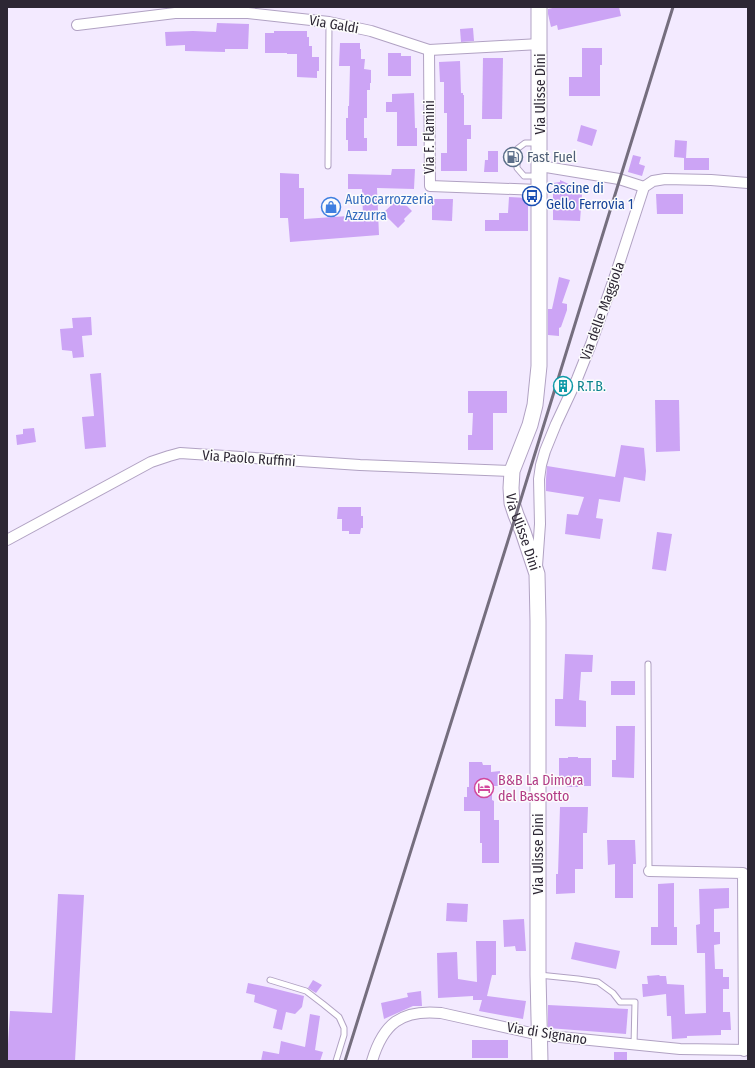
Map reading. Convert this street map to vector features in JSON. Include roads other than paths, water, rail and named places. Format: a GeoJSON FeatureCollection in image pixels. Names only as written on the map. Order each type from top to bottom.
{"type":"FeatureCollection","features":[{"type":"Feature","properties":{"kind":"street","name":"Via Ulisse Dini"},"geometry":{"type":"LineString","coordinates":[[539,7],[539,366],[535,405],[530,424],[512,471],[511,488],[512,503],[537,574],[538,975],[540,1061]]}},
{"type":"Feature","properties":{"kind":"street","name":"Via Galdi"},"geometry":{"type":"LineString","coordinates":[[77,25],[175,12],[248,13],[329,22],[372,31],[429,50],[540,44]]}},
{"type":"Feature","properties":{"kind":"street","name":"Via F. Flamini"},"geometry":{"type":"LineString","coordinates":[[429,50],[430,186],[540,178]]}},
{"type":"Feature","properties":{"kind":"street"},"geometry":{"type":"LineString","coordinates":[[540,178],[619,179],[644,187],[653,182],[666,179],[712,180],[748,183]]}},
{"type":"Feature","properties":{"kind":"street","name":"Via delle Maggiola"},"geometry":{"type":"LineString","coordinates":[[537,574],[540,524],[539,479],[541,465],[591,344],[644,187]]}},
{"type":"Feature","properties":{"kind":"street","name":"Via Paolo Ruffini"},"geometry":{"type":"LineString","coordinates":[[7,540],[151,462],[180,453],[360,465],[512,471]]}},
{"type":"Feature","properties":{"kind":"street"},"geometry":{"type":"LineString","coordinates":[[648,871],[743,873],[746,1050]]}},
{"type":"Feature","properties":{"kind":"street","name":"Via di Signano"},"geometry":{"type":"LineString","coordinates":[[372,1061],[376,1048],[390,1025],[402,1018],[419,1013],[430,1012],[441,1013],[540,1035],[680,1049],[746,1050]]}},
{"type":"Feature","properties":{"kind":"lane"},"geometry":{"type":"LineString","coordinates":[[328,166],[329,22]]}},
{"type":"Feature","properties":{"kind":"lane"},"geometry":{"type":"LineString","coordinates":[[540,143],[525,143],[517,149],[517,168],[524,176],[540,178]]}},
{"type":"Feature","properties":{"kind":"lane"},"geometry":{"type":"LineString","coordinates":[[648,664],[648,871]]}},
{"type":"Feature","properties":{"kind":"lane"},"geometry":{"type":"LineString","coordinates":[[538,975],[598,982],[613,993],[620,1002],[636,1002],[634,1045]]}},
{"type":"Feature","properties":{"kind":"lane"},"geometry":{"type":"LineString","coordinates":[[270,980],[306,991],[339,1017],[344,1028],[344,1035],[336,1061]]}},
{"type":"Feature","properties":{"kind":"railway"},"geometry":{"type":"LineString","coordinates":[[345,1061],[673,7]]}},
{"type":"Feature","properties":{"kind":"place","name":"Fast Fuel"},"geometry":{"type":"Point","coordinates":[513,157]}},
{"type":"Feature","properties":{"kind":"place","name":"Cascine di Gello Ferrovia 1"},"geometry":{"type":"Point","coordinates":[532,196]}},
{"type":"Feature","properties":{"kind":"place","name":"Autocarrozzeria Azzurra"},"geometry":{"type":"Point","coordinates":[331,207]}},
{"type":"Feature","properties":{"kind":"place","name":"R.T.B."},"geometry":{"type":"Point","coordinates":[563,386]}},
{"type":"Feature","properties":{"kind":"place","name":"B&B La Dimora del Bassotto"},"geometry":{"type":"Point","coordinates":[484,788]}}]}
